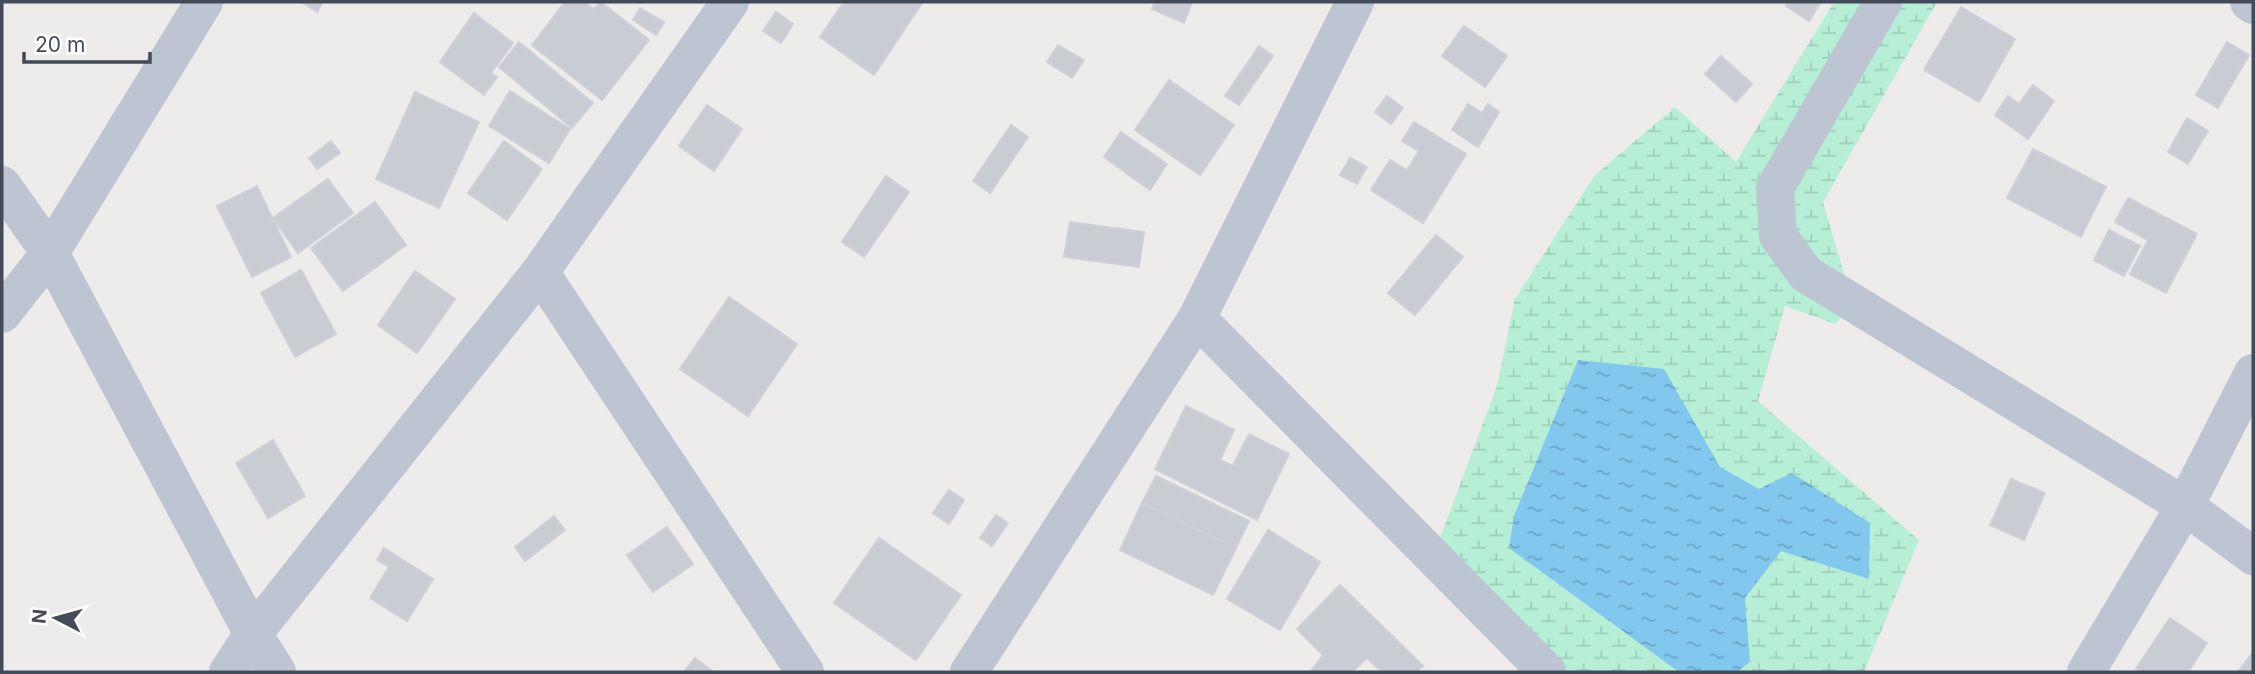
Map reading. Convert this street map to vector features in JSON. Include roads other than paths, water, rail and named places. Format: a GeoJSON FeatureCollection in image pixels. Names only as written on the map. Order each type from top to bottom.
{"type":"FeatureCollection","features":[{"type":"Feature","properties":{"kind":"street"},"geometry":{"type":"LineString","coordinates":[[2,314],[50,253],[204,2]]}},
{"type":"Feature","properties":{"kind":"street"},"geometry":{"type":"LineString","coordinates":[[228,672],[253,634],[540,272],[730,2]]}},
{"type":"Feature","properties":{"kind":"street"},"geometry":{"type":"LineString","coordinates":[[969,672],[1197,318],[1355,2]]}},
{"type":"Feature","properties":{"kind":"street"},"geometry":{"type":"LineString","coordinates":[[1883,2],[1775,188],[1778,236],[1806,274],[2185,506],[2253,556]]}},
{"type":"Feature","properties":{"kind":"street"},"geometry":{"type":"LineString","coordinates":[[2,185],[50,253],[253,634],[277,672]]}},
{"type":"Feature","properties":{"kind":"street"},"geometry":{"type":"LineString","coordinates":[[540,272],[805,672]]}},
{"type":"Feature","properties":{"kind":"street"},"geometry":{"type":"LineString","coordinates":[[1197,318],[1527,665]]}},
{"type":"Feature","properties":{"kind":"street"},"geometry":{"type":"LineString","coordinates":[[2086,672],[2185,506],[2253,373]]}},
{"type":"Feature","properties":{"kind":"water"},"geometry":{"type":"Polygon","coordinates":[[[1578,360],[1664,369],[1720,467],[1759,489],[1792,473],[1870,523],[1869,579],[1781,551],[1745,598],[1750,662],[1737,672],[1679,672],[1509,548],[1514,516],[1578,360]]]}}]}
